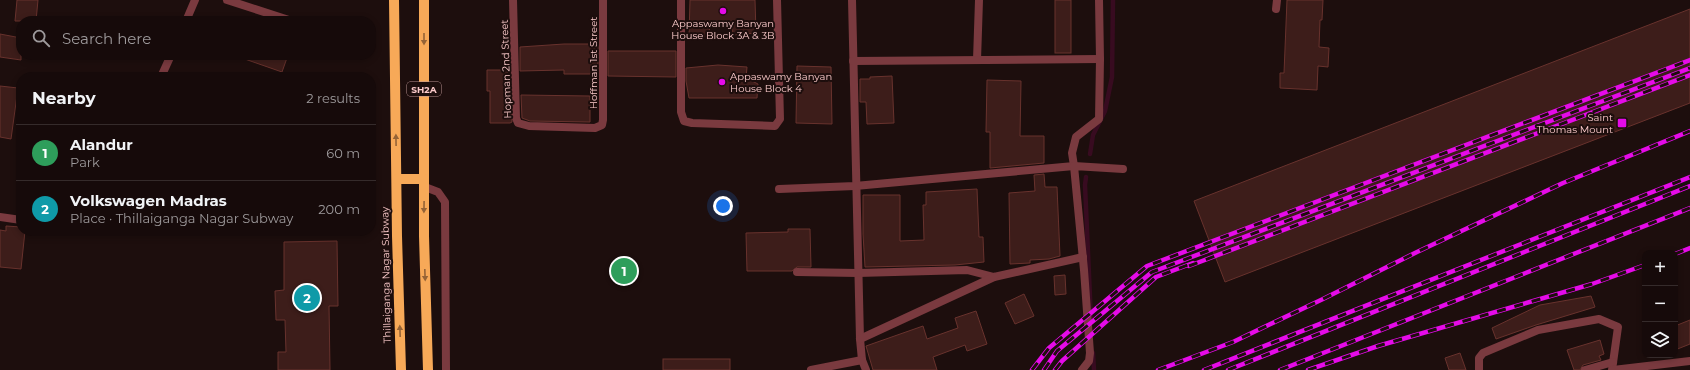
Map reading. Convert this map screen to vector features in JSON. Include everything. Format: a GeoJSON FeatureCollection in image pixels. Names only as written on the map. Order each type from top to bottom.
{"type":"FeatureCollection","features":[{"type":"Feature","properties":{"kind":"main road","name":"SH2A"},"geometry":{"type":"LineString","coordinates":[[394,0],[397,178]]}},
{"type":"Feature","properties":{"kind":"main road","name":"SH2A"},"geometry":{"type":"LineString","coordinates":[[424,0],[424,236],[428,370]]}},
{"type":"Feature","properties":{"kind":"main road"},"geometry":{"type":"LineString","coordinates":[[397,178],[424,183]]}},
{"type":"Feature","properties":{"kind":"main road","name":"Thillaiganga Nagar Subway"},"geometry":{"type":"LineString","coordinates":[[397,178],[401,370]]}},
{"type":"Feature","properties":{"kind":"street"},"geometry":{"type":"LineString","coordinates":[[188,16],[195,0]]}},
{"type":"Feature","properties":{"kind":"street"},"geometry":{"type":"LineString","coordinates":[[227,0],[277,16]]}},
{"type":"Feature","properties":{"kind":"street","name":"Hopman 2nd Street"},"geometry":{"type":"LineString","coordinates":[[513,0],[516,118],[518,123],[530,126],[595,128],[602,125]]}},
{"type":"Feature","properties":{"kind":"street","name":"Hoffman 1st Street"},"geometry":{"type":"LineString","coordinates":[[602,125],[603,0]]}},
{"type":"Feature","properties":{"kind":"street"},"geometry":{"type":"LineString","coordinates":[[681,0],[681,112],[684,121],[692,123],[775,126],[780,119],[777,0]]}},
{"type":"Feature","properties":{"kind":"street"},"geometry":{"type":"LineString","coordinates":[[852,0],[855,186],[860,339],[862,360],[866,370]]}},
{"type":"Feature","properties":{"kind":"street"},"geometry":{"type":"LineString","coordinates":[[978,60],[979,0]]}},
{"type":"Feature","properties":{"kind":"street"},"geometry":{"type":"LineString","coordinates":[[1082,370],[1089,361],[1090,354],[1083,257],[1072,153],[1076,137],[1099,119],[1099,0]]}},
{"type":"Feature","properties":{"kind":"street"},"geometry":{"type":"LineString","coordinates":[[853,61],[1100,59]]}},
{"type":"Feature","properties":{"kind":"street"},"geometry":{"type":"LineString","coordinates":[[163,72],[169,60]]}},
{"type":"Feature","properties":{"kind":"street"},"geometry":{"type":"LineString","coordinates":[[779,189],[855,186],[1074,166],[1122,169]]}},
{"type":"Feature","properties":{"kind":"street"},"geometry":{"type":"LineString","coordinates":[[424,183],[438,192],[445,202],[446,370]]}},
{"type":"Feature","properties":{"kind":"street"},"geometry":{"type":"LineString","coordinates":[[0,217],[16,219]]}},
{"type":"Feature","properties":{"kind":"street"},"geometry":{"type":"LineString","coordinates":[[860,339],[994,277],[1083,257]]}},
{"type":"Feature","properties":{"kind":"street"},"geometry":{"type":"LineString","coordinates":[[797,272],[858,274],[968,270],[994,277]]}},
{"type":"Feature","properties":{"kind":"street"},"geometry":{"type":"LineString","coordinates":[[1479,370],[1479,358],[1483,353],[1538,330],[1599,319],[1618,327],[1613,367]]}},
{"type":"Feature","properties":{"kind":"street"},"geometry":{"type":"LineString","coordinates":[[811,370],[862,360]]}},
{"type":"Feature","properties":{"kind":"street"},"geometry":{"type":"LineString","coordinates":[[1585,370],[1690,361]]}},
{"type":"Feature","properties":{"kind":"building"},"geometry":{"type":"Polygon","coordinates":[[[17,0],[38,0],[36,16],[16,16],[15,21],[17,0]]]}},
{"type":"Feature","properties":{"kind":"building","name":"Appaswamy Banyan House Block 3A & 3B"},"geometry":{"type":"Polygon","coordinates":[[[690,0],[755,0],[756,33],[733,35],[732,21],[709,24],[710,37],[689,36],[690,0]]]}},
{"type":"Feature","properties":{"kind":"building"},"geometry":{"type":"Polygon","coordinates":[[[1055,0],[1071,0],[1071,53],[1055,53],[1055,0]]]}},
{"type":"Feature","properties":{"kind":"building"},"geometry":{"type":"Polygon","coordinates":[[[1287,0],[1323,0],[1322,20],[1320,20],[1319,47],[1329,48],[1328,67],[1318,66],[1317,90],[1280,88],[1280,73],[1284,73],[1287,0]]]}},
{"type":"Feature","properties":{"kind":"building"},"geometry":{"type":"Polygon","coordinates":[[[1690,9],[1690,103],[1225,282],[1194,201],[1690,9]]]}},
{"type":"Feature","properties":{"kind":"building"},"geometry":{"type":"Polygon","coordinates":[[[0,34],[16,37],[16,59],[0,57],[0,34]]]}},
{"type":"Feature","properties":{"kind":"building"},"geometry":{"type":"Polygon","coordinates":[[[564,44],[598,44],[598,74],[564,74],[564,70],[520,71],[520,47],[564,44]]]}},
{"type":"Feature","properties":{"kind":"building"},"geometry":{"type":"Polygon","coordinates":[[[608,51],[676,51],[676,77],[608,76],[608,51]]]}},
{"type":"Feature","properties":{"kind":"building"},"geometry":{"type":"Polygon","coordinates":[[[248,60],[286,60],[282,72],[248,60]]]}},
{"type":"Feature","properties":{"kind":"building","name":"Appaswamy Banyan House Block 4"},"geometry":{"type":"Polygon","coordinates":[[[718,65],[747,67],[746,78],[758,84],[757,98],[689,98],[686,81],[686,68],[718,65]]]}},
{"type":"Feature","properties":{"kind":"building"},"geometry":{"type":"Polygon","coordinates":[[[797,66],[831,67],[832,124],[796,123],[797,66]]]}},
{"type":"Feature","properties":{"kind":"building"},"geometry":{"type":"Polygon","coordinates":[[[487,70],[508,70],[508,93],[510,93],[512,122],[510,123],[490,123],[490,91],[487,91],[487,70]]]}},
{"type":"Feature","properties":{"kind":"building"},"geometry":{"type":"Polygon","coordinates":[[[892,76],[894,123],[867,124],[866,102],[860,102],[860,79],[892,76]]]}},
{"type":"Feature","properties":{"kind":"building"},"geometry":{"type":"Polygon","coordinates":[[[987,80],[1021,81],[1020,136],[1044,136],[1044,163],[990,168],[990,132],[986,132],[987,80]]]}},
{"type":"Feature","properties":{"kind":"building"},"geometry":{"type":"Polygon","coordinates":[[[0,86],[16,88],[16,103],[11,139],[0,137],[0,86]]]}},
{"type":"Feature","properties":{"kind":"building"},"geometry":{"type":"Polygon","coordinates":[[[521,95],[590,96],[590,122],[530,121],[522,118],[521,95]]]}},
{"type":"Feature","properties":{"kind":"building"},"geometry":{"type":"Polygon","coordinates":[[[1044,174],[1045,187],[1057,187],[1060,256],[1049,259],[1030,260],[1030,263],[1010,264],[1009,193],[1035,191],[1034,175],[1044,174]]]}},
{"type":"Feature","properties":{"kind":"building"},"geometry":{"type":"Polygon","coordinates":[[[977,189],[979,237],[983,237],[984,262],[955,265],[865,267],[863,195],[900,195],[900,241],[924,240],[923,205],[926,205],[926,192],[977,189]]]}},
{"type":"Feature","properties":{"kind":"building"},"geometry":{"type":"Polygon","coordinates":[[[6,226],[16,227],[16,236],[24,236],[21,269],[0,267],[0,230],[6,231],[6,226]]]}},
{"type":"Feature","properties":{"kind":"building"},"geometry":{"type":"Polygon","coordinates":[[[788,229],[810,229],[811,267],[797,267],[792,271],[747,271],[746,233],[788,232],[788,229]]]}},
{"type":"Feature","properties":{"kind":"building"},"geometry":{"type":"Polygon","coordinates":[[[337,241],[338,306],[329,306],[330,370],[278,370],[278,352],[286,352],[285,320],[276,320],[275,291],[284,290],[284,242],[337,241]]]}},
{"type":"Feature","properties":{"kind":"building"},"geometry":{"type":"Polygon","coordinates":[[[1065,275],[1066,294],[1055,295],[1054,276],[1065,275]]]}},
{"type":"Feature","properties":{"kind":"building"},"geometry":{"type":"Polygon","coordinates":[[[1024,294],[1034,316],[1015,324],[1005,303],[1024,294]]]}},
{"type":"Feature","properties":{"kind":"building"},"geometry":{"type":"Polygon","coordinates":[[[1591,296],[1595,307],[1496,339],[1492,328],[1540,305],[1591,296]]]}},
{"type":"Feature","properties":{"kind":"building"},"geometry":{"type":"Polygon","coordinates":[[[976,311],[987,344],[967,351],[965,345],[933,357],[937,370],[873,370],[866,346],[923,326],[927,339],[958,328],[955,318],[976,311]]]}},
{"type":"Feature","properties":{"kind":"building"},"geometry":{"type":"Polygon","coordinates":[[[1690,320],[1690,344],[1678,349],[1678,325],[1690,320]]]}},
{"type":"Feature","properties":{"kind":"building"},"geometry":{"type":"Polygon","coordinates":[[[1600,340],[1604,354],[1599,356],[1601,360],[1583,365],[1580,370],[1574,370],[1567,350],[1600,340]]]}},
{"type":"Feature","properties":{"kind":"building"},"geometry":{"type":"Polygon","coordinates":[[[1460,353],[1466,370],[1449,370],[1445,358],[1460,353]]]}},
{"type":"Feature","properties":{"kind":"building"},"geometry":{"type":"Polygon","coordinates":[[[663,359],[730,359],[730,370],[663,370],[663,359]]]}},
{"type":"Feature","properties":{"kind":"waterway"},"geometry":{"type":"LineString","coordinates":[[1090,154],[1093,135],[1105,111],[1112,77],[1113,0]]}},
{"type":"Feature","properties":{"kind":"waterway"},"geometry":{"type":"LineString","coordinates":[[1086,177],[1085,185],[1091,319]]}},
{"type":"Feature","properties":{"kind":"waterway"},"geometry":{"type":"LineString","coordinates":[[1093,353],[1094,370]]}},
{"type":"Feature","properties":{"kind":"railway"},"geometry":{"type":"LineString","coordinates":[[1032,370],[1049,348],[1147,266],[1690,60]]}},
{"type":"Feature","properties":{"kind":"railway"},"geometry":{"type":"LineString","coordinates":[[1044,370],[1057,351],[1152,272],[1690,68]]}},
{"type":"Feature","properties":{"kind":"railway"},"geometry":{"type":"LineString","coordinates":[[1189,266],[1690,75]]}},
{"type":"Feature","properties":{"kind":"railway"},"geometry":{"type":"LineString","coordinates":[[1158,370],[1233,342],[1417,252],[1563,183],[1690,131]]}},
{"type":"Feature","properties":{"kind":"railway"},"geometry":{"type":"LineString","coordinates":[[1204,370],[1690,177]]}},
{"type":"Feature","properties":{"kind":"railway"},"geometry":{"type":"LineString","coordinates":[[1228,370],[1690,186]]}},
{"type":"Feature","properties":{"kind":"railway"},"geometry":{"type":"LineString","coordinates":[[1280,370],[1690,208]]}},
{"type":"Feature","properties":{"kind":"railway"},"geometry":{"type":"LineString","coordinates":[[1678,253],[1690,248]]}},
{"type":"Feature","properties":{"kind":"railway"},"geometry":{"type":"LineString","coordinates":[[1055,370],[1062,361],[1156,277],[1193,263]]}},
{"type":"Feature","properties":{"kind":"railway"},"geometry":{"type":"LineString","coordinates":[[1308,370],[1378,346],[1592,284],[1642,266]]}},
{"type":"Feature","properties":{"kind":"place","name":"Appaswamy Banyan House Block 3A & 3B"},"geometry":{"type":"Point","coordinates":[723,11]}},
{"type":"Feature","properties":{"kind":"place","name":"Appaswamy Banyan House Block 4"},"geometry":{"type":"Point","coordinates":[722,82]}},
{"type":"Feature","properties":{"kind":"place","name":"Saint Thomas Mount"},"geometry":{"type":"Point","coordinates":[1622,123]}},
{"type":"Feature","properties":{"kind":"place","name":"Alandur"},"geometry":{"type":"Point","coordinates":[624,271]}},
{"type":"Feature","properties":{"kind":"place","name":"Volkswagen Madras"},"geometry":{"type":"Point","coordinates":[307,298]}}]}
